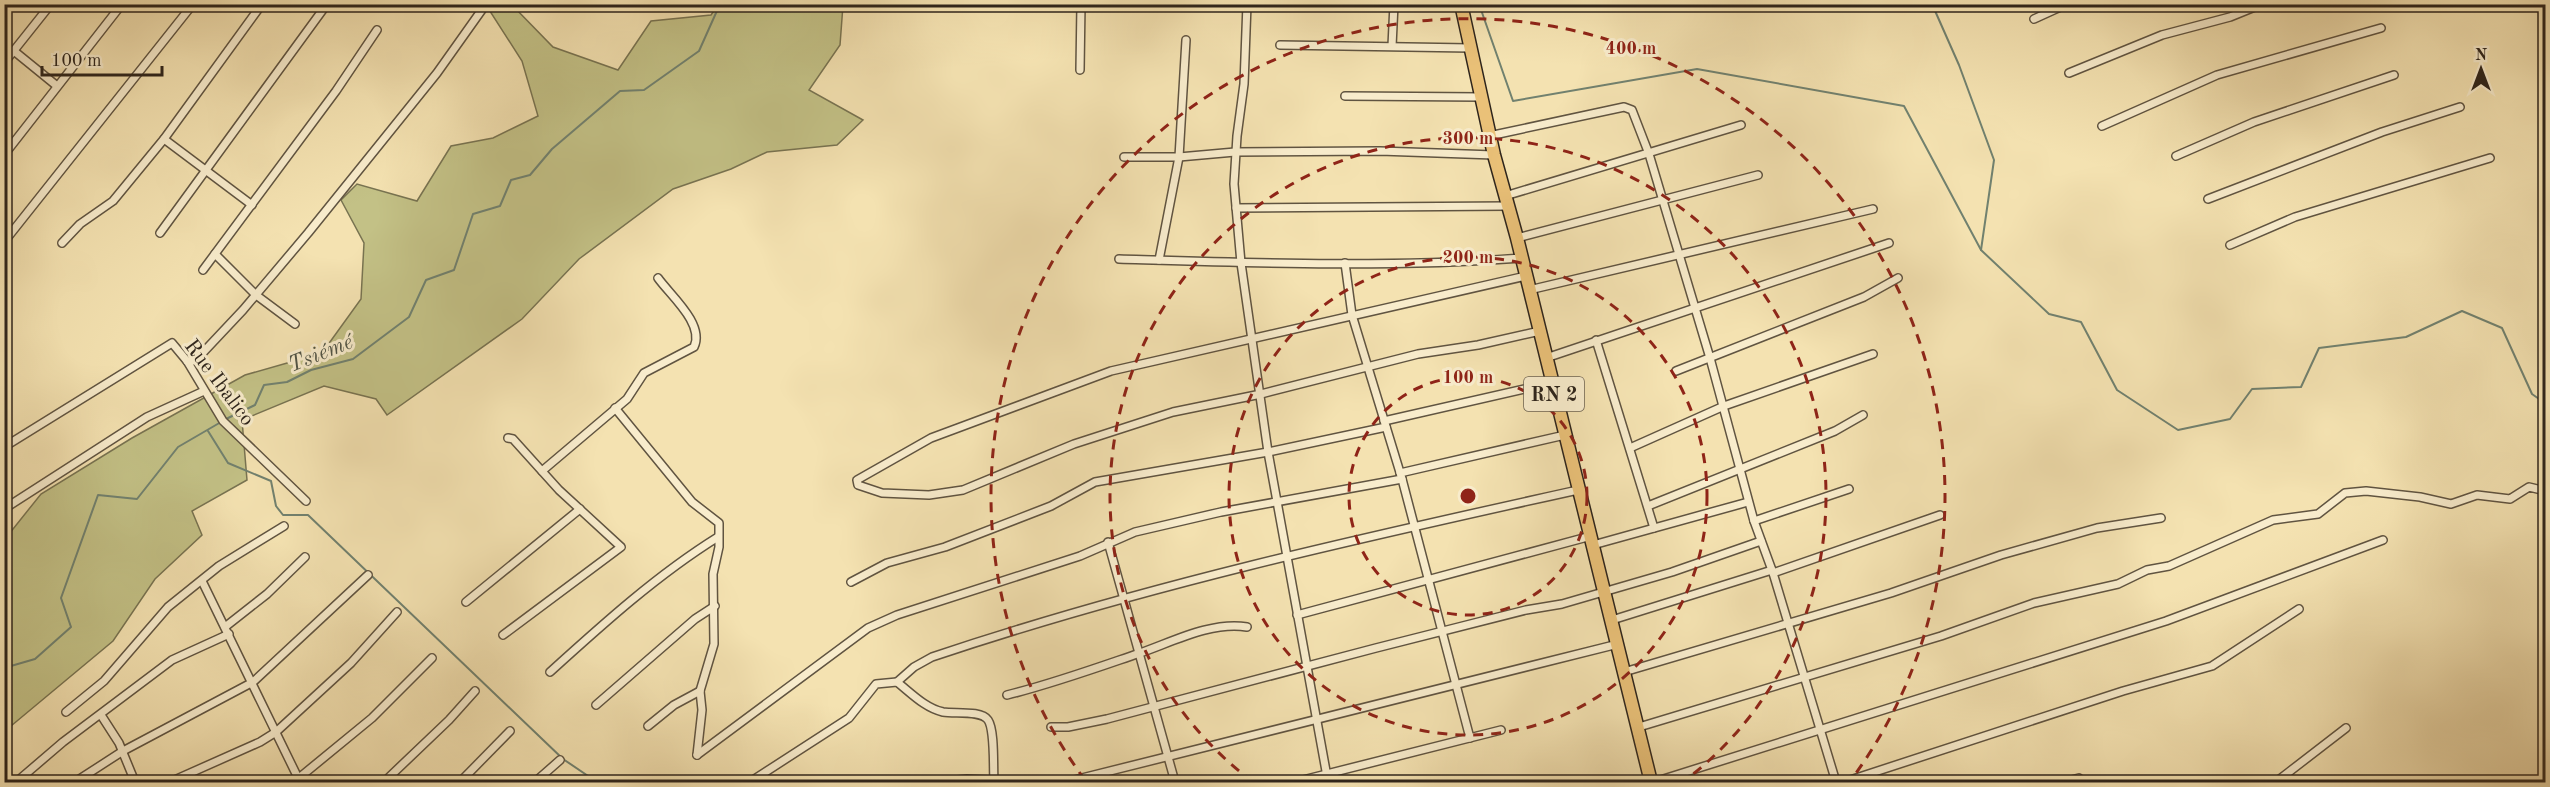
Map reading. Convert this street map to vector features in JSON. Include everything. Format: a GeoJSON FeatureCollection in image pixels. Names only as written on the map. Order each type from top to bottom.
{"type":"FeatureCollection","features":[{"type":"Feature","properties":{"kind":"highway","name":"RN 2"},"geometry":{"type":"LineString","coordinates":[[1461,4],[1489,136],[1517,238],[1551,383],[1652,783]]}},
{"type":"Feature","properties":{"kind":"street"},"geometry":{"type":"LineString","coordinates":[[4,63],[51,4]]}},
{"type":"Feature","properties":{"kind":"street"},"geometry":{"type":"LineString","coordinates":[[4,155],[122,4]]}},
{"type":"Feature","properties":{"kind":"street"},"geometry":{"type":"LineString","coordinates":[[4,242],[193,4]]}},
{"type":"Feature","properties":{"kind":"street"},"geometry":{"type":"LineString","coordinates":[[62,243],[80,224],[113,201],[164,139],[262,4]]}},
{"type":"Feature","properties":{"kind":"street"},"geometry":{"type":"LineString","coordinates":[[160,233],[327,4]]}},
{"type":"Feature","properties":{"kind":"street"},"geometry":{"type":"LineString","coordinates":[[187,362],[195,361],[256,295],[437,73],[486,4]]}},
{"type":"Feature","properties":{"kind":"street"},"geometry":{"type":"LineString","coordinates":[[1080,70],[1081,4]]}},
{"type":"Feature","properties":{"kind":"street"},"geometry":{"type":"LineString","coordinates":[[1247,4],[1244,84],[1236,152],[1236,208],[1241,263],[1268,452],[1328,779]]}},
{"type":"Feature","properties":{"kind":"street"},"geometry":{"type":"LineString","coordinates":[[1392,46],[1394,4]]}},
{"type":"Feature","properties":{"kind":"street"},"geometry":{"type":"LineString","coordinates":[[2034,19],[2067,4]]}},
{"type":"Feature","properties":{"kind":"street"},"geometry":{"type":"LineString","coordinates":[[2069,73],[2162,34],[2230,17],[2262,4]]}},
{"type":"Feature","properties":{"kind":"street"},"geometry":{"type":"LineString","coordinates":[[2102,126],[2217,75],[2381,28]]}},
{"type":"Feature","properties":{"kind":"street"},"geometry":{"type":"LineString","coordinates":[[203,270],[336,91],[377,30]]}},
{"type":"Feature","properties":{"kind":"street"},"geometry":{"type":"LineString","coordinates":[[1159,260],[1179,158],[1186,40]]}},
{"type":"Feature","properties":{"kind":"street"},"geometry":{"type":"LineString","coordinates":[[1280,45],[1470,48]]}},
{"type":"Feature","properties":{"kind":"street"},"geometry":{"type":"LineString","coordinates":[[14,51],[57,86]]}},
{"type":"Feature","properties":{"kind":"street"},"geometry":{"type":"LineString","coordinates":[[2176,156],[2254,122],[2394,75]]}},
{"type":"Feature","properties":{"kind":"street"},"geometry":{"type":"LineString","coordinates":[[1345,96],[1481,97]]}},
{"type":"Feature","properties":{"kind":"street"},"geometry":{"type":"LineString","coordinates":[[1489,136],[1624,107],[1632,110],[1649,154],[1724,406],[1748,502],[1772,571],[1836,783]]}},
{"type":"Feature","properties":{"kind":"street"},"geometry":{"type":"LineString","coordinates":[[2208,199],[2382,132],[2460,107]]}},
{"type":"Feature","properties":{"kind":"street"},"geometry":{"type":"LineString","coordinates":[[1236,208],[1506,201],[1741,125]]}},
{"type":"Feature","properties":{"kind":"street"},"geometry":{"type":"LineString","coordinates":[[164,139],[252,205]]}},
{"type":"Feature","properties":{"kind":"street"},"geometry":{"type":"LineString","coordinates":[[1124,157],[1179,158],[1236,152],[1380,151],[1494,155]]}},
{"type":"Feature","properties":{"kind":"street"},"geometry":{"type":"LineString","coordinates":[[2230,245],[2295,217],[2490,158]]}},
{"type":"Feature","properties":{"kind":"street"},"geometry":{"type":"LineString","coordinates":[[1517,238],[1758,175]]}},
{"type":"Feature","properties":{"kind":"street"},"geometry":{"type":"LineString","coordinates":[[1529,290],[1874,208]]}},
{"type":"Feature","properties":{"kind":"street"},"geometry":{"type":"LineString","coordinates":[[1546,358],[1694,306],[1889,243]]}},
{"type":"Feature","properties":{"kind":"street"},"geometry":{"type":"LineString","coordinates":[[215,254],[256,295],[295,324]]}},
{"type":"Feature","properties":{"kind":"street"},"geometry":{"type":"LineString","coordinates":[[1119,259],[1241,263],[1435,264],[1522,258]]}},
{"type":"Feature","properties":{"kind":"street"},"geometry":{"type":"LineString","coordinates":[[1345,264],[1352,315],[1401,476],[1470,738]]}},
{"type":"Feature","properties":{"kind":"street"},"geometry":{"type":"LineString","coordinates":[[1526,276],[1110,371],[931,438],[857,480],[858,485],[882,493],[929,495],[963,490],[1074,444],[1173,412],[1261,394],[1419,354],[1478,345],[1540,331]]}},
{"type":"Feature","properties":{"kind":"street"},"geometry":{"type":"LineString","coordinates":[[542,471],[627,399],[644,373],[694,347],[696,342],[690,318],[658,278]]}},
{"type":"Feature","properties":{"kind":"street"},"geometry":{"type":"LineString","coordinates":[[1676,371],[1864,297],[1898,278]]}},
{"type":"Feature","properties":{"kind":"street"},"geometry":{"type":"LineString","coordinates":[[1596,340],[1654,528]]}},
{"type":"Feature","properties":{"kind":"street","name":"Rue Ibalico"},"geometry":{"type":"LineString","coordinates":[[4,447],[167,345],[174,344],[223,421],[306,501]]}},
{"type":"Feature","properties":{"kind":"street"},"geometry":{"type":"LineString","coordinates":[[1630,448],[1724,406],[1874,354]]}},
{"type":"Feature","properties":{"kind":"street"},"geometry":{"type":"LineString","coordinates":[[851,582],[887,563],[945,547],[1051,506],[1095,482],[1268,452],[1551,383]]}},
{"type":"Feature","properties":{"kind":"street"},"geometry":{"type":"LineString","coordinates":[[4,509],[147,417],[204,391]]}},
{"type":"Feature","properties":{"kind":"street"},"geometry":{"type":"LineString","coordinates":[[615,408],[692,502],[719,523],[713,574],[714,644],[700,691],[702,710],[695,755],[874,625],[1080,556],[1135,532],[1401,476],[1565,435]]}},
{"type":"Feature","properties":{"kind":"street"},"geometry":{"type":"LineString","coordinates":[[1648,506],[1835,431],[1863,415]]}},
{"type":"Feature","properties":{"kind":"street"},"geometry":{"type":"LineString","coordinates":[[503,635],[620,551],[619,543],[580,509],[513,439],[508,438]]}},
{"type":"Feature","properties":{"kind":"street"},"geometry":{"type":"LineString","coordinates":[[1639,727],[1941,636],[2034,603],[2122,583],[2147,570],[2169,566],[2273,520],[2318,514],[2345,493],[2366,491],[2420,497],[2451,504],[2477,495],[2510,499],[2529,487],[2546,491]]}},
{"type":"Feature","properties":{"kind":"street"},"geometry":{"type":"LineString","coordinates":[[1754,520],[1849,489]]}},
{"type":"Feature","properties":{"kind":"street"},"geometry":{"type":"LineString","coordinates":[[750,783],[849,718],[876,684],[897,682],[914,667],[932,657],[1122,599],[1287,555],[1578,490]]}},
{"type":"Feature","properties":{"kind":"street"},"geometry":{"type":"LineString","coordinates":[[1298,615],[1429,579],[1654,528],[1748,502]]}},
{"type":"Feature","properties":{"kind":"street"},"geometry":{"type":"LineString","coordinates":[[466,602],[580,509]]}},
{"type":"Feature","properties":{"kind":"street"},"geometry":{"type":"LineString","coordinates":[[1612,620],[1772,571],[1940,515]]}},
{"type":"Feature","properties":{"kind":"street"},"geometry":{"type":"LineString","coordinates":[[1624,672],[1891,593],[2001,555],[2097,528],[2161,518]]}},
{"type":"Feature","properties":{"kind":"street"},"geometry":{"type":"LineString","coordinates":[[66,712],[104,681],[156,619],[230,558],[284,526]]}},
{"type":"Feature","properties":{"kind":"street"},"geometry":{"type":"LineString","coordinates":[[550,672],[606,621],[661,577],[718,537]]}},
{"type":"Feature","properties":{"kind":"street"},"geometry":{"type":"LineString","coordinates":[[1652,783],[2166,621],[2383,540]]}},
{"type":"Feature","properties":{"kind":"street"},"geometry":{"type":"LineString","coordinates":[[1051,727],[1068,728],[1605,592],[1761,541]]}},
{"type":"Feature","properties":{"kind":"street"},"geometry":{"type":"LineString","coordinates":[[1108,542],[1175,783]]}},
{"type":"Feature","properties":{"kind":"street"},"geometry":{"type":"LineString","coordinates":[[21,778],[172,660],[227,630],[305,556]]}},
{"type":"Feature","properties":{"kind":"street"},"geometry":{"type":"LineString","coordinates":[[75,783],[123,751],[253,682],[368,575]]}},
{"type":"Feature","properties":{"kind":"street"},"geometry":{"type":"LineString","coordinates":[[202,581],[253,682],[298,782],[372,718],[432,658]]}},
{"type":"Feature","properties":{"kind":"street"},"geometry":{"type":"LineString","coordinates":[[596,705],[695,620],[715,606]]}},
{"type":"Feature","properties":{"kind":"street"},"geometry":{"type":"LineString","coordinates":[[1844,783],[2123,692],[2212,666],[2299,609]]}},
{"type":"Feature","properties":{"kind":"street"},"geometry":{"type":"LineString","coordinates":[[170,783],[260,742],[276,732],[351,663],[397,612]]}},
{"type":"Feature","properties":{"kind":"street"},"geometry":{"type":"LineString","coordinates":[[1007,695],[1221,627],[1247,627]]}},
{"type":"Feature","properties":{"kind":"street"},"geometry":{"type":"LineString","coordinates":[[1066,783],[1170,759],[1317,719],[1617,644]]}},
{"type":"Feature","properties":{"kind":"street"},"geometry":{"type":"LineString","coordinates":[[897,682],[933,708],[943,712],[981,716],[988,720],[991,728],[994,780]]}},
{"type":"Feature","properties":{"kind":"street"},"geometry":{"type":"LineString","coordinates":[[384,783],[476,691]]}},
{"type":"Feature","properties":{"kind":"street"},"geometry":{"type":"LineString","coordinates":[[648,726],[674,705],[700,691]]}},
{"type":"Feature","properties":{"kind":"street"},"geometry":{"type":"LineString","coordinates":[[101,715],[123,751],[135,783]]}},
{"type":"Feature","properties":{"kind":"street"},"geometry":{"type":"LineString","coordinates":[[2276,783],[2346,728]]}},
{"type":"Feature","properties":{"kind":"street"},"geometry":{"type":"LineString","coordinates":[[1294,783],[1328,779],[1501,730]]}},
{"type":"Feature","properties":{"kind":"street"},"geometry":{"type":"LineString","coordinates":[[460,783],[510,731]]}},
{"type":"Feature","properties":{"kind":"street"},"geometry":{"type":"LineString","coordinates":[[535,783],[560,760]]}},
{"type":"Feature","properties":{"kind":"street"},"geometry":{"type":"LineString","coordinates":[[2064,783],[2079,778]]}},
{"type":"Feature","properties":{"kind":"street"},"geometry":{"type":"LineString","coordinates":[[938,783],[994,780],[1030,783]]}},
{"type":"Feature","properties":{"kind":"shaded area"},"geometry":{"type":"Polygon","coordinates":[[[486,5],[512,5],[553,47],[618,70],[651,21],[711,15],[718,5],[843,5],[840,45],[809,90],[863,120],[837,145],[767,152],[731,169],[673,189],[579,259],[522,319],[387,415],[376,399],[324,386],[242,420],[247,480],[192,511],[202,535],[155,579],[113,641],[5,731],[5,539],[41,494],[132,438],[245,375],[322,353],[361,299],[364,243],[341,200],[357,184],[417,201],[451,146],[493,138],[538,116],[522,61],[486,5]]]}},
{"type":"Feature","properties":{"kind":"waterway","name":"Tsiémé"},"geometry":{"type":"LineString","coordinates":[[226,419],[255,405],[264,385],[287,382],[311,370],[353,359],[409,317],[426,280],[454,270],[473,214],[500,206],[511,180],[530,175],[552,149],[620,91],[644,90],[699,51],[720,4]]}},
{"type":"Feature","properties":{"kind":"waterway"},"geometry":{"type":"LineString","coordinates":[[1479,4],[1513,101],[1697,69],[1904,106],[1981,250],[2049,314],[2081,322],[2117,390],[2178,430],[2230,419],[2252,389],[2301,387],[2319,348],[2406,337],[2462,311],[2502,328],[2532,394],[2546,404]]}},
{"type":"Feature","properties":{"kind":"waterway"},"geometry":{"type":"LineString","coordinates":[[1932,4],[1959,65],[1994,160],[1981,250]]}},
{"type":"Feature","properties":{"kind":"waterway","name":"Tsiémé"},"geometry":{"type":"LineString","coordinates":[[4,668],[35,659],[71,627],[61,598],[98,495],[137,499],[178,447],[221,422]]}},
{"type":"Feature","properties":{"kind":"waterway"},"geometry":{"type":"LineString","coordinates":[[208,431],[228,463],[271,481],[276,506],[283,515],[308,515],[563,759],[597,782]]}}]}
